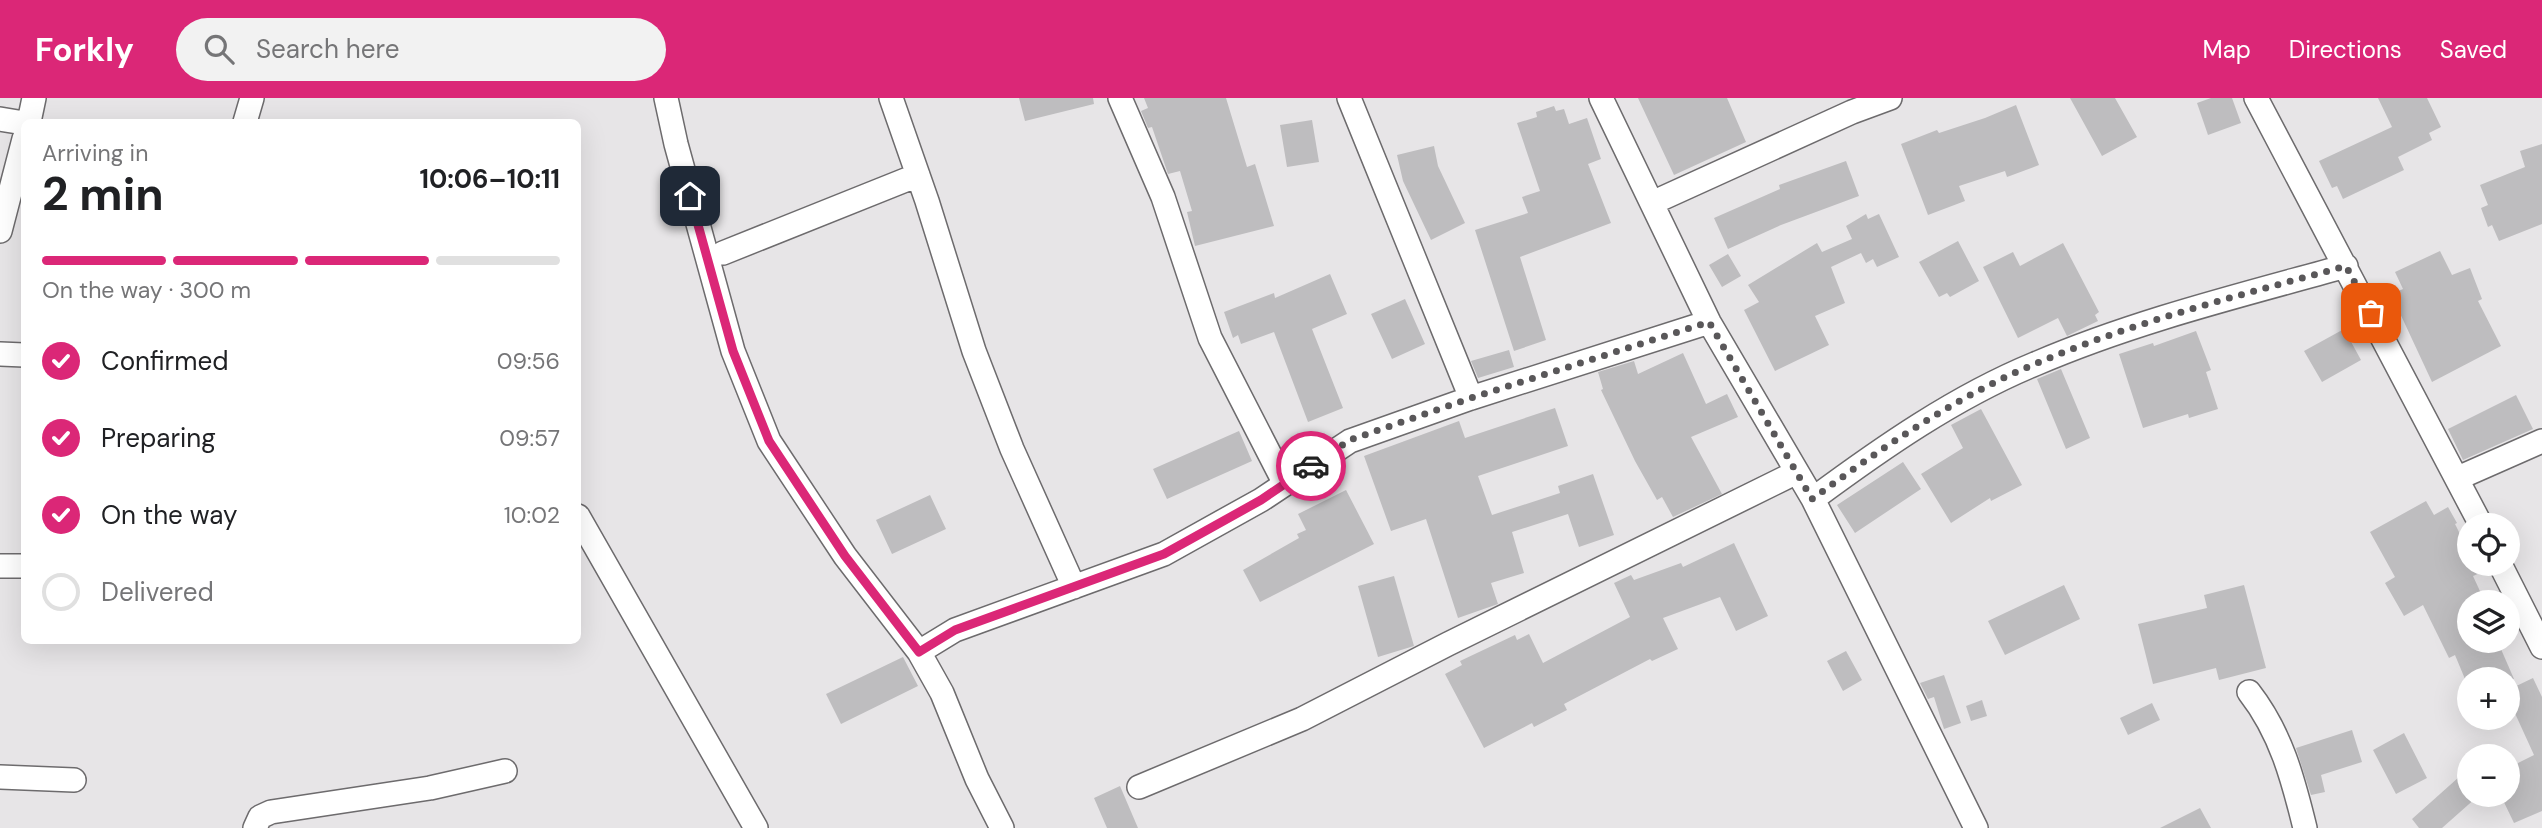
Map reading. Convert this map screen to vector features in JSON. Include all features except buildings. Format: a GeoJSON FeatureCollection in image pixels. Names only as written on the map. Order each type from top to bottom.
{"type":"FeatureCollection","features":[{"type":"Feature","properties":{"kind":"street"},"geometry":{"type":"LineString","coordinates":[[28,119],[34,98]]}},
{"type":"Feature","properties":{"kind":"street"},"geometry":{"type":"LineString","coordinates":[[246,119],[252,98]]}},
{"type":"Feature","properties":{"kind":"street"},"geometry":{"type":"LineString","coordinates":[[666,98],[676,144],[733,351],[769,441],[845,556],[919,652],[942,692],[976,779],[1002,828]]}},
{"type":"Feature","properties":{"kind":"street"},"geometry":{"type":"LineString","coordinates":[[891,98],[974,351],[1012,449],[1074,587]]}},
{"type":"Feature","properties":{"kind":"street"},"geometry":{"type":"LineString","coordinates":[[1120,98],[1163,197],[1210,338],[1285,484]]}},
{"type":"Feature","properties":{"kind":"street"},"geometry":{"type":"LineString","coordinates":[[1349,98],[1471,398]]}},
{"type":"Feature","properties":{"kind":"street"},"geometry":{"type":"LineString","coordinates":[[1601,98],[1709,322],[1812,499],[1976,828]]}},
{"type":"Feature","properties":{"kind":"street"},"geometry":{"type":"LineString","coordinates":[[1652,203],[1849,105],[1890,98]]}},
{"type":"Feature","properties":{"kind":"street"},"geometry":{"type":"LineString","coordinates":[[2256,98],[2475,513]]}},
{"type":"Feature","properties":{"kind":"street"},"geometry":{"type":"LineString","coordinates":[[0,119],[21,122]]}},
{"type":"Feature","properties":{"kind":"street"},"geometry":{"type":"LineString","coordinates":[[0,230],[21,150]]}},
{"type":"Feature","properties":{"kind":"street"},"geometry":{"type":"LineString","coordinates":[[723,253],[918,175]]}},
{"type":"Feature","properties":{"kind":"street"},"geometry":{"type":"LineString","coordinates":[[1812,499],[1877,452],[1942,411],[2034,364],[2156,320],[2346,266]]}},
{"type":"Feature","properties":{"kind":"street"},"geometry":{"type":"LineString","coordinates":[[919,652],[955,630],[1164,554],[1285,484],[1350,440],[1471,398],[1709,322]]}},
{"type":"Feature","properties":{"kind":"street"},"geometry":{"type":"LineString","coordinates":[[0,354],[21,355]]}},
{"type":"Feature","properties":{"kind":"street"},"geometry":{"type":"LineString","coordinates":[[2458,478],[2542,441]]}},
{"type":"Feature","properties":{"kind":"street"},"geometry":{"type":"LineString","coordinates":[[1139,787],[1302,719],[1797,472]]}},
{"type":"Feature","properties":{"kind":"street"},"geometry":{"type":"LineString","coordinates":[[581,521],[756,828]]}},
{"type":"Feature","properties":{"kind":"street"},"geometry":{"type":"LineString","coordinates":[[0,566],[21,566]]}},
{"type":"Feature","properties":{"kind":"street"},"geometry":{"type":"LineString","coordinates":[[2506,576],[2542,648]]}},
{"type":"Feature","properties":{"kind":"street"},"geometry":{"type":"LineString","coordinates":[[2249,692],[2264,711],[2276,734],[2292,778],[2305,828]]}},
{"type":"Feature","properties":{"kind":"street"},"geometry":{"type":"LineString","coordinates":[[255,828],[260,817],[271,812],[430,788],[505,771]]}},
{"type":"Feature","properties":{"kind":"street"},"geometry":{"type":"LineString","coordinates":[[0,777],[74,780]]}},
{"type":"Feature","properties":{"kind":"way so far"},"geometry":{"type":"LineString","coordinates":[[1311,466],[1350,440],[1471,398],[1709,322],[1812,499],[1877,452],[1942,411],[2034,364],[2156,320],[2346,266],[2371,313]]}},
{"type":"Feature","properties":{"kind":"route"},"geometry":{"type":"LineString","coordinates":[[690,196],[733,351],[769,441],[845,556],[919,652],[955,630],[1164,554],[1261,500],[1311,466]]}}]}
